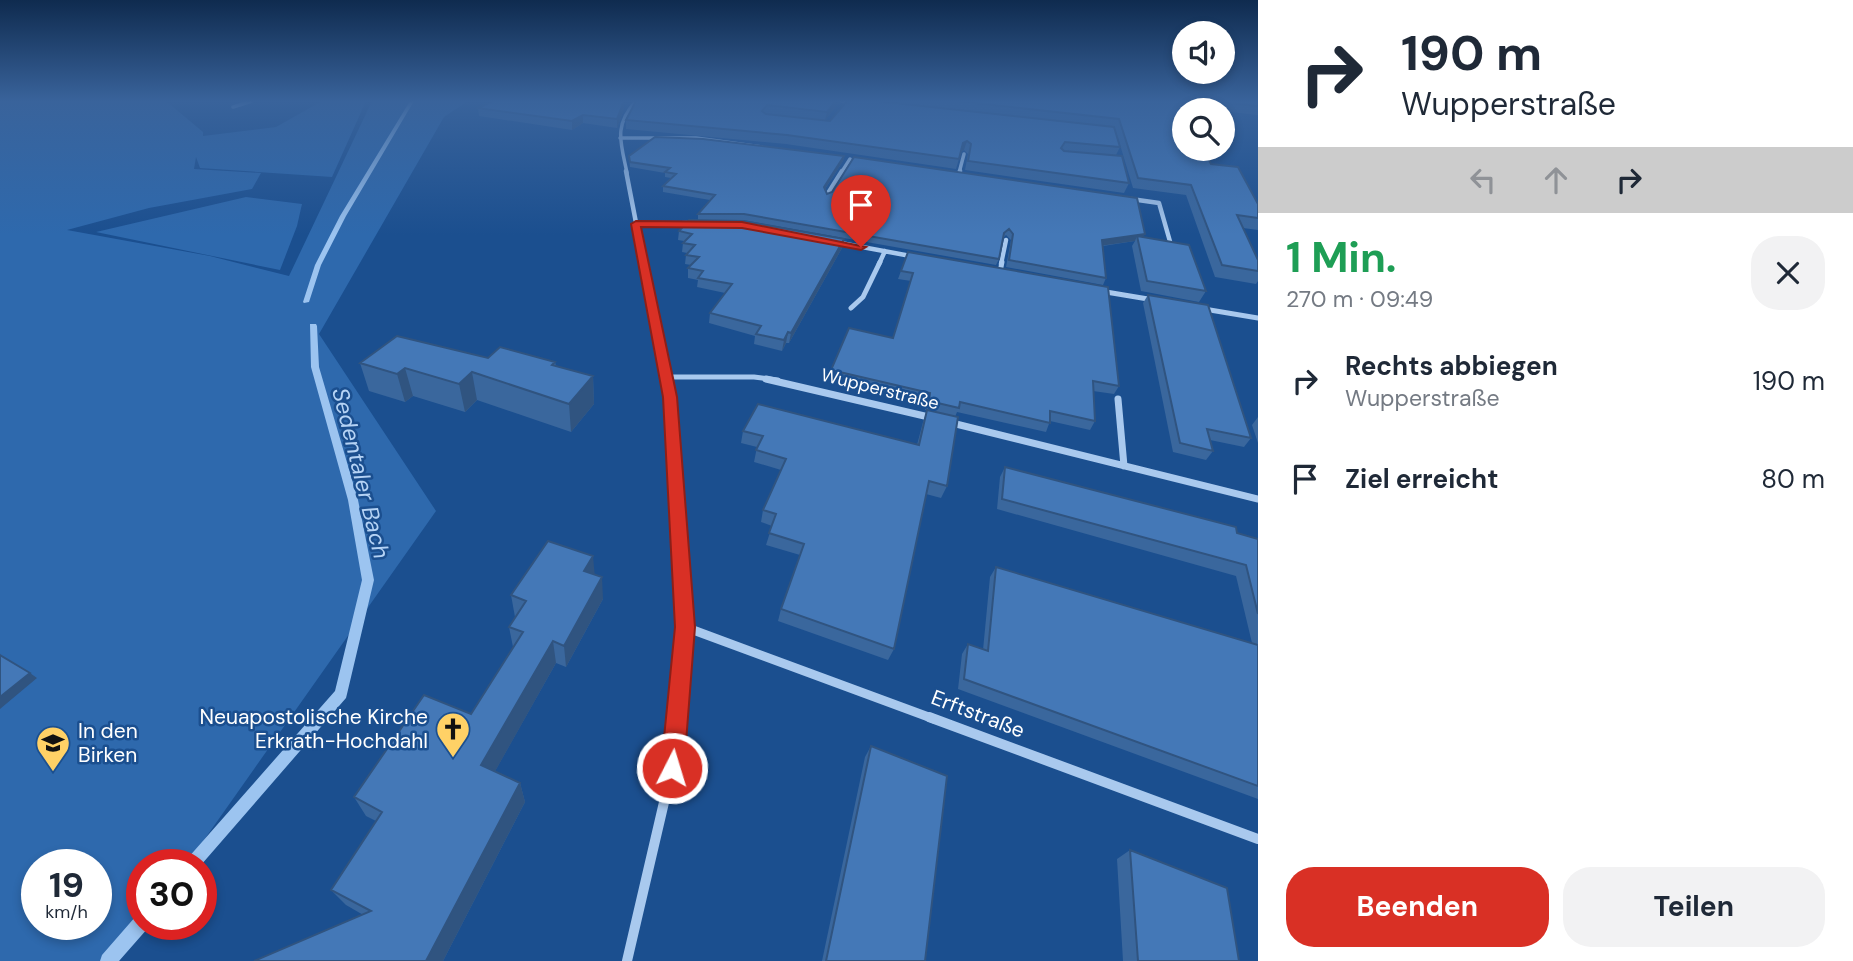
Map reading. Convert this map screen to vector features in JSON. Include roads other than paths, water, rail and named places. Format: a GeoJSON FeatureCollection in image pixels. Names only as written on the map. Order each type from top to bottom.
{"type":"FeatureCollection","features":[{"type":"Feature","properties":{"kind":"street"},"geometry":{"type":"LineString","coordinates":[[621,146],[670,397],[685,627],[672,768],[627,961]]}},
{"type":"Feature","properties":{"kind":"street"},"geometry":{"type":"LineString","coordinates":[[755,146],[771,148]]}},
{"type":"Feature","properties":{"kind":"street"},"geometry":{"type":"LineString","coordinates":[[959,174],[964,154]]}},
{"type":"Feature","properties":{"kind":"street"},"geometry":{"type":"LineString","coordinates":[[827,195],[850,159],[837,157]]}},
{"type":"Feature","properties":{"kind":"street"},"geometry":{"type":"LineString","coordinates":[[946,173],[968,176]]}},
{"type":"Feature","properties":{"kind":"street"},"geometry":{"type":"LineString","coordinates":[[1130,198],[1159,203],[1171,245]]}},
{"type":"Feature","properties":{"kind":"street"},"geometry":{"type":"LineString","coordinates":[[636,224],[708,223]]}},
{"type":"Feature","properties":{"kind":"street"},"geometry":{"type":"LineString","coordinates":[[1000,272],[1006,240]]}},
{"type":"Feature","properties":{"kind":"street"},"geometry":{"type":"LineString","coordinates":[[833,242],[923,258]]}},
{"type":"Feature","properties":{"kind":"street"},"geometry":{"type":"LineString","coordinates":[[850,308],[863,297],[885,251]]}},
{"type":"Feature","properties":{"kind":"street"},"geometry":{"type":"LineString","coordinates":[[987,270],[1011,274]]}},
{"type":"Feature","properties":{"kind":"street"},"geometry":{"type":"LineString","coordinates":[[1098,290],[1165,302]]}},
{"type":"Feature","properties":{"kind":"street"},"geometry":{"type":"LineString","coordinates":[[1192,307],[1258,318]]}},
{"type":"Feature","properties":{"kind":"street","name":"Wupperstraße"},"geometry":{"type":"LineString","coordinates":[[666,377],[754,377],[789,382],[1258,499]]}},
{"type":"Feature","properties":{"kind":"street"},"geometry":{"type":"LineString","coordinates":[[1118,399],[1124,467]]}},
{"type":"Feature","properties":{"kind":"street","name":"Erftstraße"},"geometry":{"type":"LineString","coordinates":[[685,627],[1258,839]]}},
{"type":"Feature","properties":{"kind":"waterway","name":"Sedentaler Bach"},"geometry":{"type":"LineString","coordinates":[[306,302],[318,265],[343,216],[385,146]]}},
{"type":"Feature","properties":{"kind":"waterway","name":"Sedentaler Bach"},"geometry":{"type":"LineString","coordinates":[[205,849],[341,694],[368,580],[353,500],[315,367],[313,326]]}},
{"type":"Feature","properties":{"kind":"waterway","name":"Sedentaler Bach"},"geometry":{"type":"LineString","coordinates":[[108,961],[126,940]]}},
{"type":"Feature","properties":{"kind":"place","name":"Neuapostolische Kirche Erkrath-Hochdahl"},"geometry":{"type":"Point","coordinates":[453,759]}},
{"type":"Feature","properties":{"kind":"place","name":"In den Birken"},"geometry":{"type":"Point","coordinates":[53,773]}}]}
